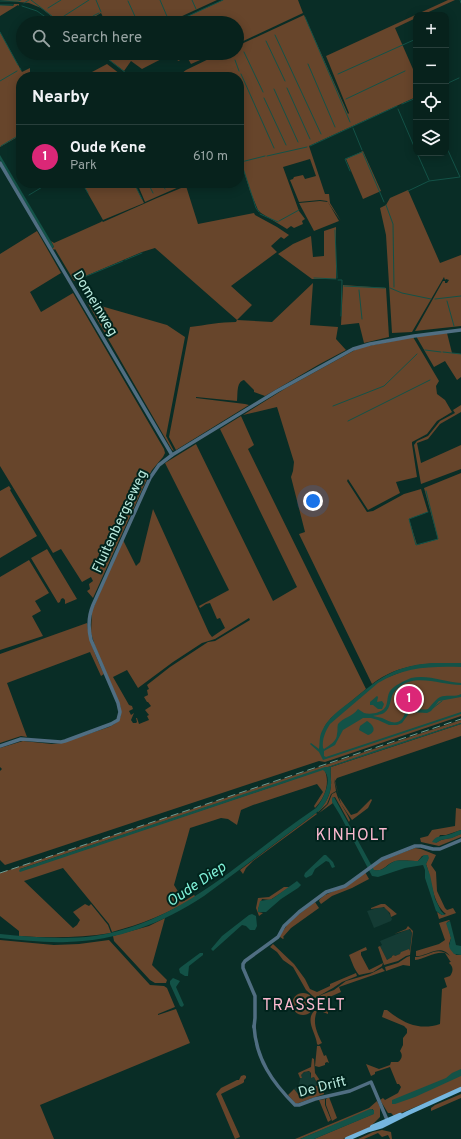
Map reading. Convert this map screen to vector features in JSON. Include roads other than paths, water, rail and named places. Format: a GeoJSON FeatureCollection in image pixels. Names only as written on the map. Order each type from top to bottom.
{"type":"FeatureCollection","features":[{"type":"Feature","properties":{"kind":"main road"},"geometry":{"type":"LineString","coordinates":[[347,1139],[461,1089]]}},
{"type":"Feature","properties":{"kind":"street","name":"Domeinweg"},"geometry":{"type":"LineString","coordinates":[[0,163],[172,455]]}},
{"type":"Feature","properties":{"kind":"street","name":"Fluitenbergseweg"},"geometry":{"type":"LineString","coordinates":[[0,746],[22,739],[61,742],[66,741],[118,720],[120,712],[118,702],[91,640],[89,630],[90,616],[93,605],[150,478],[156,468],[172,455],[277,391],[353,349],[367,344],[399,338],[461,330]]}},
{"type":"Feature","properties":{"kind":"street","name":"De Drift"},"geometry":{"type":"LineString","coordinates":[[388,1121],[371,1082],[350,1091],[295,1105],[274,1082],[268,1073],[255,1043],[255,996],[243,968],[243,964],[278,937],[284,926],[292,917],[326,892],[345,886],[382,858],[411,847],[422,846],[440,849],[461,840]]}},
{"type":"Feature","properties":{"kind":"waterway"},"geometry":{"type":"LineString","coordinates":[[0,1],[21,0]]}},
{"type":"Feature","properties":{"kind":"waterway"},"geometry":{"type":"LineString","coordinates":[[24,3],[29,0]]}},
{"type":"Feature","properties":{"kind":"waterway"},"geometry":{"type":"LineString","coordinates":[[31,0],[52,16]]}},
{"type":"Feature","properties":{"kind":"waterway"},"geometry":{"type":"LineString","coordinates":[[48,8],[61,0]]}},
{"type":"Feature","properties":{"kind":"waterway"},"geometry":{"type":"LineString","coordinates":[[64,16],[89,0]]}},
{"type":"Feature","properties":{"kind":"waterway"},"geometry":{"type":"LineString","coordinates":[[96,0],[101,12]]}},
{"type":"Feature","properties":{"kind":"waterway"},"geometry":{"type":"LineString","coordinates":[[160,0],[167,16]]}},
{"type":"Feature","properties":{"kind":"waterway"},"geometry":{"type":"LineString","coordinates":[[192,0],[196,9]]}},
{"type":"Feature","properties":{"kind":"waterway"},"geometry":{"type":"LineString","coordinates":[[188,16],[223,0]]}},
{"type":"Feature","properties":{"kind":"waterway"},"geometry":{"type":"LineString","coordinates":[[128,1],[135,16]]}},
{"type":"Feature","properties":{"kind":"waterway"},"geometry":{"type":"LineString","coordinates":[[0,5],[13,5]]}},
{"type":"Feature","properties":{"kind":"waterway"},"geometry":{"type":"LineString","coordinates":[[22,6],[37,11],[44,16]]}},
{"type":"Feature","properties":{"kind":"waterway"},"geometry":{"type":"LineString","coordinates":[[93,16],[99,13]]}},
{"type":"Feature","properties":{"kind":"waterway"},"geometry":{"type":"LineString","coordinates":[[305,17],[350,122]]}},
{"type":"Feature","properties":{"kind":"waterway"},"geometry":{"type":"LineString","coordinates":[[0,32],[18,65]]}},
{"type":"Feature","properties":{"kind":"waterway"},"geometry":{"type":"LineString","coordinates":[[275,35],[321,134]]}},
{"type":"Feature","properties":{"kind":"waterway"},"geometry":{"type":"LineString","coordinates":[[338,74],[413,40]]}},
{"type":"Feature","properties":{"kind":"waterway"},"geometry":{"type":"LineString","coordinates":[[266,41],[285,81]]}},
{"type":"Feature","properties":{"kind":"waterway"},"geometry":{"type":"LineString","coordinates":[[244,52],[263,92]]}},
{"type":"Feature","properties":{"kind":"waterway"},"geometry":{"type":"LineString","coordinates":[[109,60],[125,72]]}},
{"type":"Feature","properties":{"kind":"waterway"},"geometry":{"type":"LineString","coordinates":[[235,60],[239,71]]}},
{"type":"Feature","properties":{"kind":"waterway"},"geometry":{"type":"LineString","coordinates":[[308,64],[335,127]]}},
{"type":"Feature","properties":{"kind":"waterway"},"geometry":{"type":"LineString","coordinates":[[0,81],[17,71]]}},
{"type":"Feature","properties":{"kind":"waterway"},"geometry":{"type":"LineString","coordinates":[[346,99],[405,71]]}},
{"type":"Feature","properties":{"kind":"waterway"},"geometry":{"type":"LineString","coordinates":[[449,83],[459,78]]}},
{"type":"Feature","properties":{"kind":"waterway"},"geometry":{"type":"LineString","coordinates":[[244,81],[274,148]]}},
{"type":"Feature","properties":{"kind":"waterway"},"geometry":{"type":"LineString","coordinates":[[287,88],[310,139]]}},
{"type":"Feature","properties":{"kind":"waterway"},"geometry":{"type":"LineString","coordinates":[[274,89],[298,142]]}},
{"type":"Feature","properties":{"kind":"waterway"},"geometry":{"type":"LineString","coordinates":[[264,98],[286,145]]}},
{"type":"Feature","properties":{"kind":"waterway"},"geometry":{"type":"LineString","coordinates":[[402,104],[413,99]]}},
{"type":"Feature","properties":{"kind":"waterway"},"geometry":{"type":"LineString","coordinates":[[310,146],[397,106]]}},
{"type":"Feature","properties":{"kind":"waterway"},"geometry":{"type":"LineString","coordinates":[[398,109],[413,144]]}},
{"type":"Feature","properties":{"kind":"waterway"},"geometry":{"type":"LineString","coordinates":[[353,128],[362,150]]}},
{"type":"Feature","properties":{"kind":"waterway"},"geometry":{"type":"LineString","coordinates":[[1,146],[16,137]]}},
{"type":"Feature","properties":{"kind":"waterway"},"geometry":{"type":"LineString","coordinates":[[267,156],[307,147]]}},
{"type":"Feature","properties":{"kind":"waterway"},"geometry":{"type":"LineString","coordinates":[[350,171],[345,159],[362,152]]}},
{"type":"Feature","properties":{"kind":"waterway"},"geometry":{"type":"LineString","coordinates":[[363,153],[384,202]]}},
{"type":"Feature","properties":{"kind":"waterway"},"geometry":{"type":"LineString","coordinates":[[408,191],[429,181],[460,177],[449,153]]}},
{"type":"Feature","properties":{"kind":"waterway"},"geometry":{"type":"LineString","coordinates":[[244,161],[265,156]]}},
{"type":"Feature","properties":{"kind":"waterway"},"geometry":{"type":"LineString","coordinates":[[418,156],[429,180]]}},
{"type":"Feature","properties":{"kind":"waterway"},"geometry":{"type":"LineString","coordinates":[[244,171],[256,208],[259,212]]}},
{"type":"Feature","properties":{"kind":"waterway"},"geometry":{"type":"LineString","coordinates":[[29,195],[41,188]]}},
{"type":"Feature","properties":{"kind":"waterway"},"geometry":{"type":"LineString","coordinates":[[85,188],[88,193]]}},
{"type":"Feature","properties":{"kind":"waterway"},"geometry":{"type":"LineString","coordinates":[[136,188],[142,199]]}},
{"type":"Feature","properties":{"kind":"waterway"},"geometry":{"type":"LineString","coordinates":[[150,188],[153,193]]}},
{"type":"Feature","properties":{"kind":"waterway"},"geometry":{"type":"LineString","coordinates":[[386,205],[393,224],[394,287]]}},
{"type":"Feature","properties":{"kind":"waterway"},"geometry":{"type":"LineString","coordinates":[[279,221],[299,210]]}},
{"type":"Feature","properties":{"kind":"waterway"},"geometry":{"type":"LineString","coordinates":[[260,214],[278,222]]}},
{"type":"Feature","properties":{"kind":"waterway"},"geometry":{"type":"LineString","coordinates":[[335,230],[337,278]]}},
{"type":"Feature","properties":{"kind":"waterway"},"geometry":{"type":"LineString","coordinates":[[125,260],[142,253]]}},
{"type":"Feature","properties":{"kind":"waterway"},"geometry":{"type":"LineString","coordinates":[[77,280],[123,261]]}},
{"type":"Feature","properties":{"kind":"waterway"},"geometry":{"type":"LineString","coordinates":[[314,278],[336,279]]}},
{"type":"Feature","properties":{"kind":"waterway"},"geometry":{"type":"LineString","coordinates":[[338,280],[342,280],[341,316]]}},
{"type":"Feature","properties":{"kind":"waterway"},"geometry":{"type":"LineString","coordinates":[[344,286],[385,288]]}},
{"type":"Feature","properties":{"kind":"waterway"},"geometry":{"type":"LineString","coordinates":[[390,288],[402,293],[431,299]]}},
{"type":"Feature","properties":{"kind":"waterway"},"geometry":{"type":"LineString","coordinates":[[359,290],[362,319]]}},
{"type":"Feature","properties":{"kind":"waterway"},"geometry":{"type":"LineString","coordinates":[[435,299],[461,296]]}},
{"type":"Feature","properties":{"kind":"waterway"},"geometry":{"type":"LineString","coordinates":[[447,301],[454,326]]}},
{"type":"Feature","properties":{"kind":"waterway"},"geometry":{"type":"LineString","coordinates":[[425,350],[441,352]]}},
{"type":"Feature","properties":{"kind":"waterway"},"geometry":{"type":"LineString","coordinates":[[443,352],[461,354]]}},
{"type":"Feature","properties":{"kind":"waterway"},"geometry":{"type":"LineString","coordinates":[[333,406],[384,386],[417,354]]}},
{"type":"Feature","properties":{"kind":"waterway"},"geometry":{"type":"LineString","coordinates":[[348,421],[430,380]]}},
{"type":"Feature","properties":{"kind":"waterway"},"geometry":{"type":"LineString","coordinates":[[426,491],[438,539],[416,545],[409,519],[428,512]]}},
{"type":"Feature","properties":{"kind":"waterway","name":"Oude Diep"},"geometry":{"type":"LineString","coordinates":[[433,708],[442,701]]}},
{"type":"Feature","properties":{"kind":"railway"},"geometry":{"type":"LineString","coordinates":[[0,873],[461,719]]}},
{"type":"Feature","properties":{"kind":"place","name":"Oude Kene"},"geometry":{"type":"Point","coordinates":[409,699]}},
{"type":"Feature","properties":{"kind":"district","name":"KINHOLT"},"geometry":{"type":"Point","coordinates":[352,834]}},
{"type":"Feature","properties":{"kind":"district","name":"TRASSELT"},"geometry":{"type":"Point","coordinates":[304,1004]}}]}
